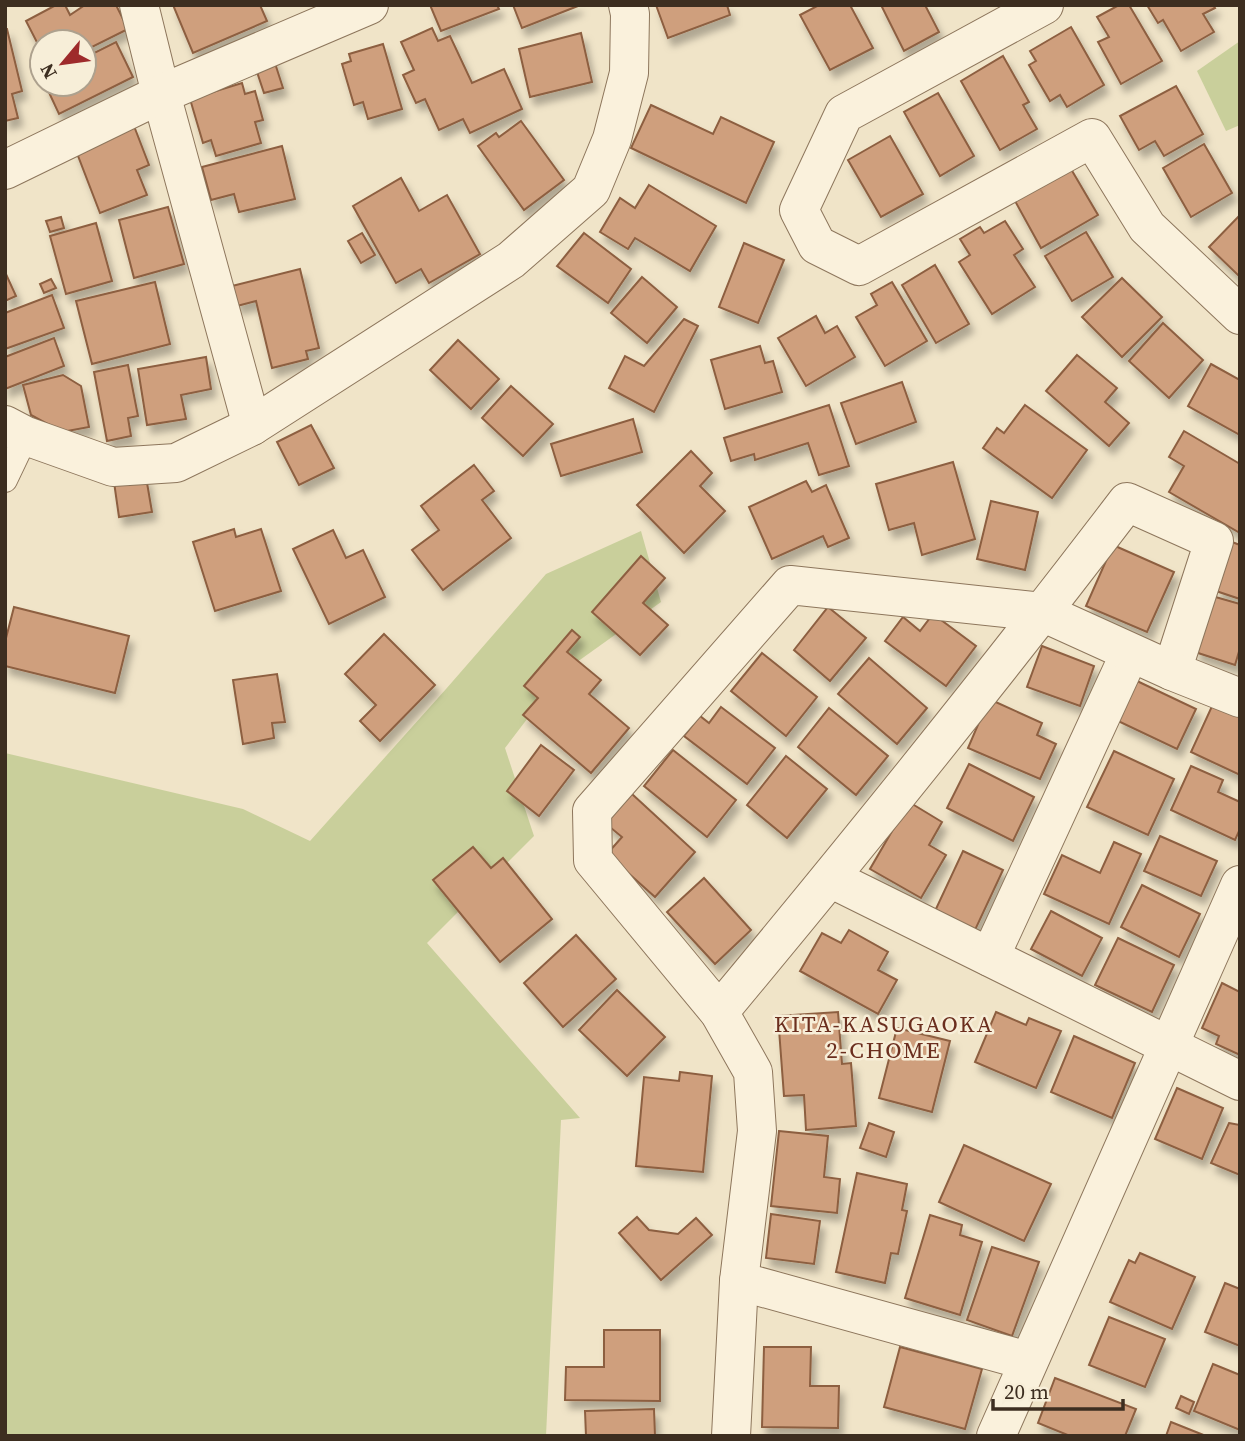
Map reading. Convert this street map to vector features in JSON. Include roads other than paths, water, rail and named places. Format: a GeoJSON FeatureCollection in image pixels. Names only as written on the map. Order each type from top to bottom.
{"type":"FeatureCollection","features":[{"type":"Feature","properties":{"kind":"street"},"geometry":{"type":"LineString","coordinates":[[139,5],[252,426]]}},
{"type":"Feature","properties":{"kind":"street"},"geometry":{"type":"LineString","coordinates":[[5,170],[161,94],[369,5]]}},
{"type":"Feature","properties":{"kind":"street"},"geometry":{"type":"LineString","coordinates":[[16,431],[113,467],[176,463],[252,426],[511,260],[591,190],[612,139],[629,73],[628,5]]}},
{"type":"Feature","properties":{"kind":"street"},"geometry":{"type":"LineString","coordinates":[[1044,5],[844,114],[799,210],[817,245],[859,266],[1092,138],[1147,227],[1240,315]]}},
{"type":"Feature","properties":{"kind":"street"},"geometry":{"type":"LineString","coordinates":[[719,1012],[830,878],[1127,502],[1214,541],[1172,671]]}},
{"type":"Feature","properties":{"kind":"street"},"geometry":{"type":"LineString","coordinates":[[731,1436],[739,1281],[757,1131],[753,1072],[719,1012],[593,860],[592,811],[790,585],[1042,612],[1130,653],[1240,698]]}},
{"type":"Feature","properties":{"kind":"street"},"geometry":{"type":"LineString","coordinates":[[990,957],[1130,653]]}},
{"type":"Feature","properties":{"kind":"street"},"geometry":{"type":"LineString","coordinates":[[830,878],[1240,1081]]}},
{"type":"Feature","properties":{"kind":"street"},"geometry":{"type":"LineString","coordinates":[[996,1436],[1240,885]]}},
{"type":"Feature","properties":{"kind":"street"},"geometry":{"type":"LineString","coordinates":[[739,1281],[1028,1361]]}},
{"type":"Feature","properties":{"kind":"lane"},"geometry":{"type":"LineString","coordinates":[[5,480],[16,431]]}},
{"type":"Feature","properties":{"kind":"district","name":"KITA-KASUGAOKA 2-CHOME"},"geometry":{"type":"Point","coordinates":[884,1037]}}]}
